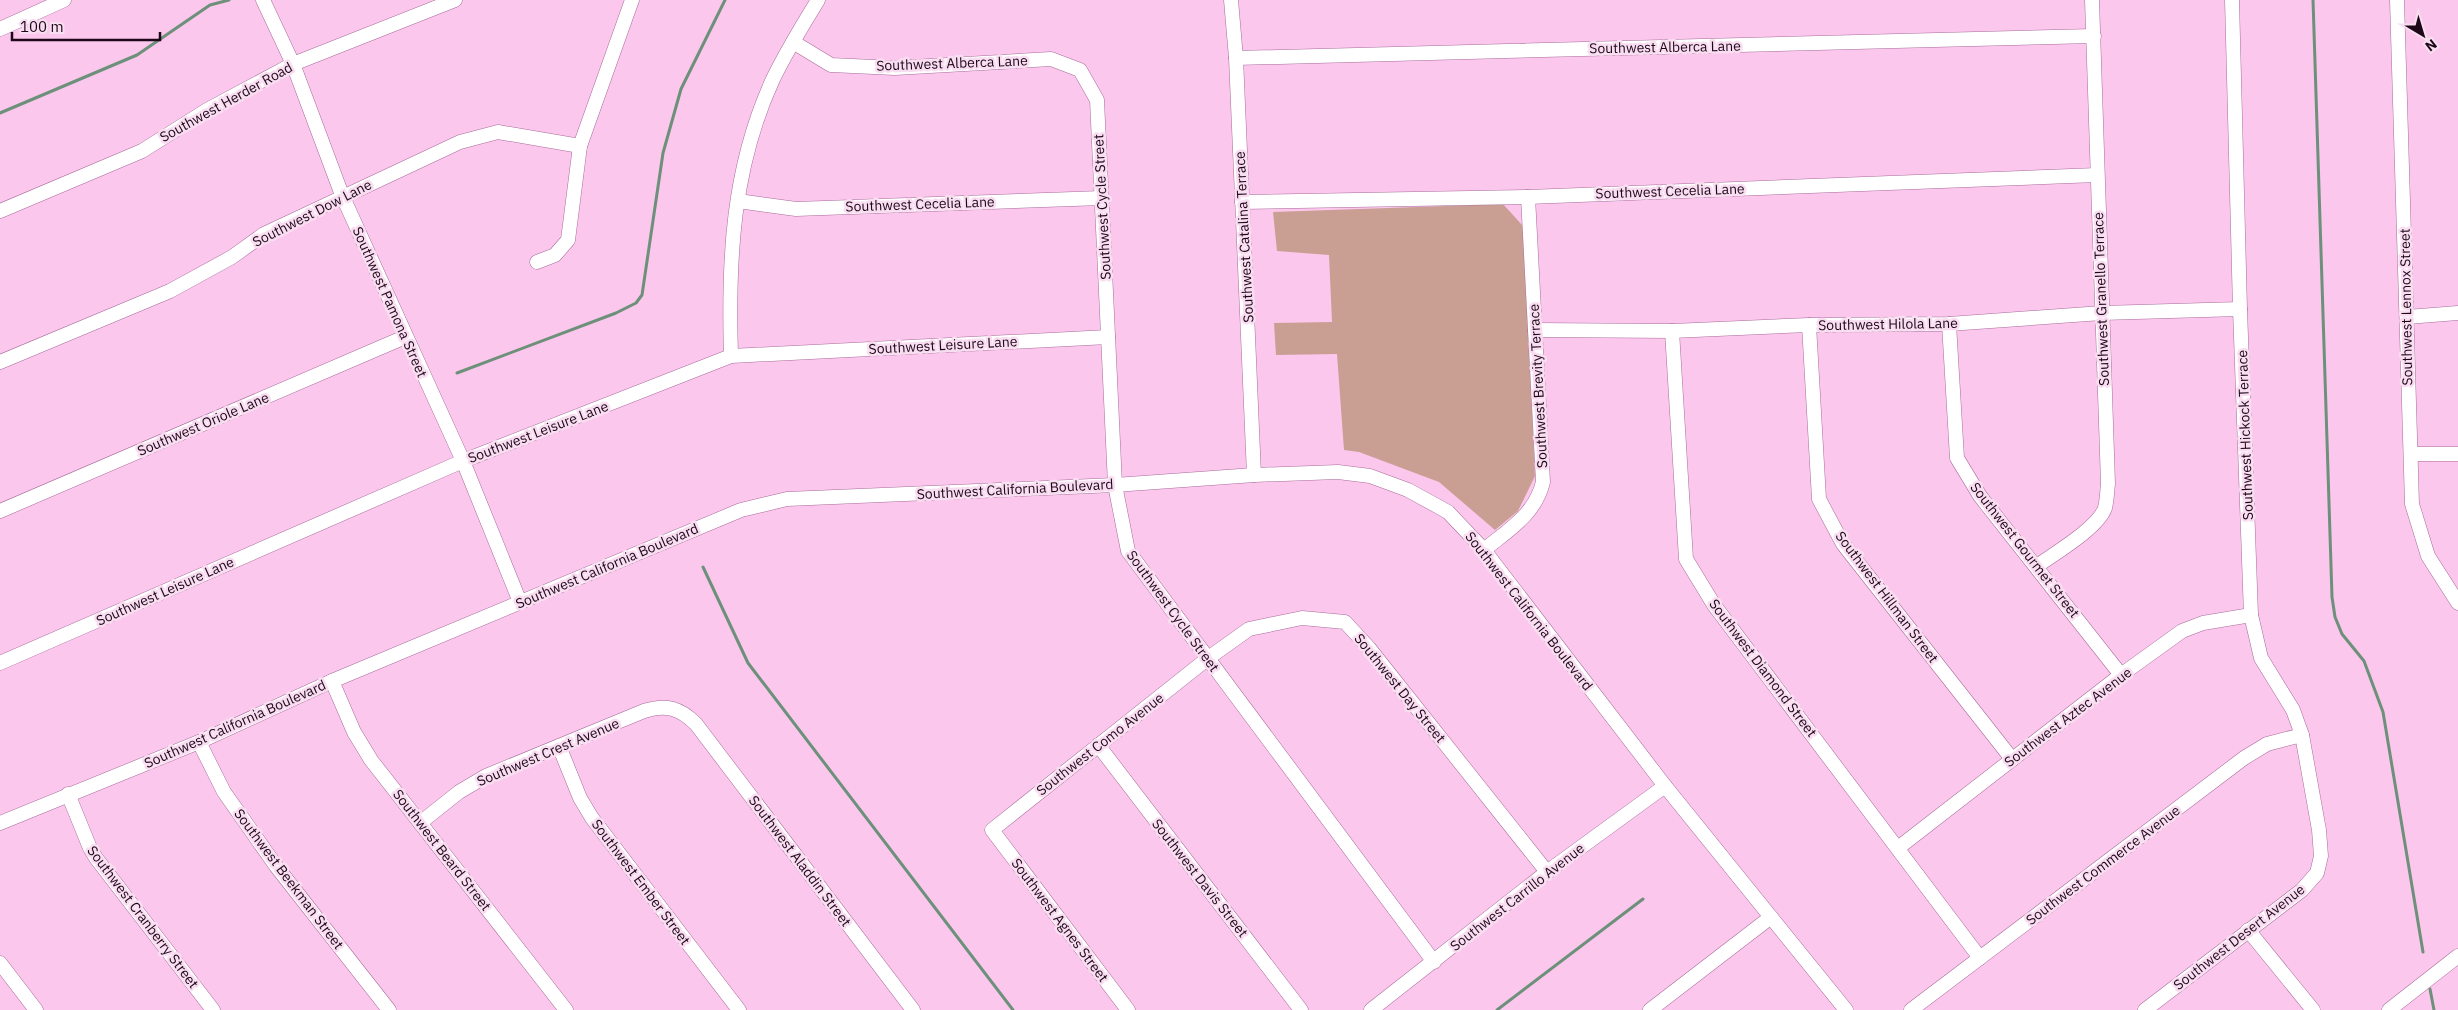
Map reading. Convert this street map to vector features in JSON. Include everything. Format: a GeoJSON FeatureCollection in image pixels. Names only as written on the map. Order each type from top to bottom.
{"type":"FeatureCollection","features":[{"type":"Feature","properties":{"kind":"street"},"geometry":{"type":"LineString","coordinates":[[0,29],[64,0]]}},
{"type":"Feature","properties":{"kind":"street","name":"Southwest Pamona Street"},"geometry":{"type":"LineString","coordinates":[[263,0],[293,64],[342,195],[463,461],[520,602]]}},
{"type":"Feature","properties":{"kind":"street","name":"Southwest Herder Road"},"geometry":{"type":"LineString","coordinates":[[0,211],[142,151],[207,110],[293,64],[438,4],[455,0]]}},
{"type":"Feature","properties":{"kind":"street"},"geometry":{"type":"LineString","coordinates":[[537,262],[555,255],[568,240],[580,146],[632,0]]}},
{"type":"Feature","properties":{"kind":"street"},"geometry":{"type":"LineString","coordinates":[[731,356],[730,251],[745,158],[763,103],[793,42],[818,0]]}},
{"type":"Feature","properties":{"kind":"street","name":"Southwest Catalina Terrace"},"geometry":{"type":"LineString","coordinates":[[1231,0],[1236,58],[1254,475]]}},
{"type":"Feature","properties":{"kind":"street","name":"Southwest Granello Terrace"},"geometry":{"type":"LineString","coordinates":[[2037,566],[2084,531],[2104,508],[2108,484],[2092,0]]}},
{"type":"Feature","properties":{"kind":"street","name":"Southwest Hickock Terrace"},"geometry":{"type":"LineString","coordinates":[[2232,0],[2240,309],[2251,615],[2261,658],[2293,710],[2302,735],[2319,830],[2321,856]]}},
{"type":"Feature","properties":{"kind":"street","name":"Southwest Lennox Street"},"geometry":{"type":"LineString","coordinates":[[2397,0],[2412,504],[2428,556],[2458,604]]}},
{"type":"Feature","properties":{"kind":"street","name":"Southwest Alberca Lane"},"geometry":{"type":"LineString","coordinates":[[1236,58],[2094,36]]}},
{"type":"Feature","properties":{"kind":"street","name":"Southwest Alberca Lane"},"geometry":{"type":"LineString","coordinates":[[793,42],[831,65],[895,68],[1051,59],[1080,70],[1097,100]]}},
{"type":"Feature","properties":{"kind":"street","name":"Southwest Cycle Street"},"geometry":{"type":"LineString","coordinates":[[1097,100],[1114,484],[1128,551],[1434,962]]}},
{"type":"Feature","properties":{"kind":"street","name":"Southwest Dow Lane"},"geometry":{"type":"LineString","coordinates":[[0,362],[170,291],[232,257],[264,234],[342,195],[460,142],[498,132],[580,146]]}},
{"type":"Feature","properties":{"kind":"street","name":"Southwest Cecelia Lane"},"geometry":{"type":"LineString","coordinates":[[1242,202],[1528,197],[2097,175]]}},
{"type":"Feature","properties":{"kind":"street","name":"Southwest Brevity Terrace"},"geometry":{"type":"LineString","coordinates":[[1484,550],[1530,512],[1540,494],[1543,465],[1528,197]]}},
{"type":"Feature","properties":{"kind":"street","name":"Southwest Cecelia Lane"},"geometry":{"type":"LineString","coordinates":[[738,200],[796,209],[1102,198]]}},
{"type":"Feature","properties":{"kind":"street","name":"Southwest Hilola Lane"},"geometry":{"type":"LineString","coordinates":[[1535,330],[1672,331],[1809,325],[1949,324],[2102,313],[2240,309]]}},
{"type":"Feature","properties":{"kind":"street"},"geometry":{"type":"LineString","coordinates":[[2407,317],[2458,313]]}},
{"type":"Feature","properties":{"kind":"street","name":"Southwest Gourmet Street"},"geometry":{"type":"LineString","coordinates":[[1949,324],[1958,458],[1980,496],[2122,675]]}},
{"type":"Feature","properties":{"kind":"street","name":"Southwest Hillman Street"},"geometry":{"type":"LineString","coordinates":[[1809,325],[1819,499],[1843,544],[2012,760]]}},
{"type":"Feature","properties":{"kind":"street","name":"Southwest Diamond Street"},"geometry":{"type":"LineString","coordinates":[[1672,331],[1686,559],[1714,605],[1980,958]]}},
{"type":"Feature","properties":{"kind":"street","name":"Southwest Oriole Lane"},"geometry":{"type":"LineString","coordinates":[[0,511],[405,337]]}},
{"type":"Feature","properties":{"kind":"street","name":"Southwest Leisure Lane"},"geometry":{"type":"LineString","coordinates":[[0,663],[463,461],[731,356],[1108,337]]}},
{"type":"Feature","properties":{"kind":"street"},"geometry":{"type":"LineString","coordinates":[[2411,454],[2458,454]]}},
{"type":"Feature","properties":{"kind":"street","name":"Southwest California Boulevard"},"geometry":{"type":"LineString","coordinates":[[0,822],[198,742],[332,682],[520,602],[741,510],[763,504],[787,500],[1338,472],[1370,476],[1408,490],[1448,512],[1484,550],[1665,786],[1846,1010]]}},
{"type":"Feature","properties":{"kind":"street","name":"Southwest Aztec Avenue"},"geometry":{"type":"LineString","coordinates":[[1898,848],[2182,631],[2203,622],[2251,615]]}},
{"type":"Feature","properties":{"kind":"street","name":"Southwest Day Street"},"geometry":{"type":"LineString","coordinates":[[1207,659],[1249,629],[1302,618],[1345,622],[1369,648],[1547,872]]}},
{"type":"Feature","properties":{"kind":"street","name":"Southwest Como Avenue"},"geometry":{"type":"LineString","coordinates":[[992,830],[1207,659]]}},
{"type":"Feature","properties":{"kind":"street","name":"Southwest Beard Street"},"geometry":{"type":"LineString","coordinates":[[332,682],[360,744],[566,1010]]}},
{"type":"Feature","properties":{"kind":"street","name":"Southwest Crest Avenue"},"geometry":{"type":"LineString","coordinates":[[420,823],[475,782],[559,746],[657,707],[667,707],[684,713]]}},
{"type":"Feature","properties":{"kind":"street","name":"Southwest Aladdin Street"},"geometry":{"type":"LineString","coordinates":[[684,713],[696,724],[914,1010]]}},
{"type":"Feature","properties":{"kind":"street","name":"Southwest Commerce Avenue"},"geometry":{"type":"LineString","coordinates":[[1911,1010],[2244,758],[2267,744],[2302,735]]}},
{"type":"Feature","properties":{"kind":"street","name":"Southwest Beekman Street"},"geometry":{"type":"LineString","coordinates":[[198,742],[224,792],[276,866],[389,1010]]}},
{"type":"Feature","properties":{"kind":"street","name":"Southwest Davis Street"},"geometry":{"type":"LineString","coordinates":[[1098,745],[1301,1010]]}},
{"type":"Feature","properties":{"kind":"street","name":"Southwest Ember Street"},"geometry":{"type":"LineString","coordinates":[[559,746],[580,798],[592,818],[739,1010]]}},
{"type":"Feature","properties":{"kind":"street","name":"Southwest Carrillo Avenue"},"geometry":{"type":"LineString","coordinates":[[1371,1010],[1547,872],[1665,786]]}},
{"type":"Feature","properties":{"kind":"street","name":"Southwest Cranberry Street"},"geometry":{"type":"LineString","coordinates":[[68,794],[96,858],[213,1010]]}},
{"type":"Feature","properties":{"kind":"street","name":"Southwest Agnes Street"},"geometry":{"type":"LineString","coordinates":[[992,830],[1128,1010]]}},
{"type":"Feature","properties":{"kind":"street","name":"Southwest Desert Avenue"},"geometry":{"type":"LineString","coordinates":[[2145,1010],[2306,886],[2317,873],[2321,856]]}},
{"type":"Feature","properties":{"kind":"street"},"geometry":{"type":"LineString","coordinates":[[1650,1010],[1771,917]]}},
{"type":"Feature","properties":{"kind":"street"},"geometry":{"type":"LineString","coordinates":[[2248,930],[2313,1010]]}},
{"type":"Feature","properties":{"kind":"street"},"geometry":{"type":"LineString","coordinates":[[2389,1010],[2458,956]]}},
{"type":"Feature","properties":{"kind":"street"},"geometry":{"type":"LineString","coordinates":[[0,963],[36,1010]]}},
{"type":"Feature","properties":{"kind":"shaded area"},"geometry":{"type":"Polygon","coordinates":[[[1503,204],[1523,226],[1535,476],[1518,511],[1495,530],[1439,482],[1359,452],[1344,450],[1337,354],[1276,355],[1274,323],[1332,322],[1329,255],[1277,251],[1273,212],[1503,204]]]}},
{"type":"Feature","properties":{"kind":"waterway"},"geometry":{"type":"LineString","coordinates":[[0,113],[137,55],[210,5],[229,0]]}},
{"type":"Feature","properties":{"kind":"waterway"},"geometry":{"type":"LineString","coordinates":[[457,373],[616,313],[636,303],[642,295],[663,153],[681,89],[725,0]]}},
{"type":"Feature","properties":{"kind":"waterway"},"geometry":{"type":"LineString","coordinates":[[2313,0],[2332,597],[2335,617],[2342,634],[2364,661],[2383,712],[2423,952]]}},
{"type":"Feature","properties":{"kind":"waterway"},"geometry":{"type":"LineString","coordinates":[[703,567],[748,663],[1013,1010]]}},
{"type":"Feature","properties":{"kind":"waterway"},"geometry":{"type":"LineString","coordinates":[[1497,1010],[1643,899]]}},
{"type":"Feature","properties":{"kind":"waterway"},"geometry":{"type":"LineString","coordinates":[[2430,989],[2434,1010]]}}]}
